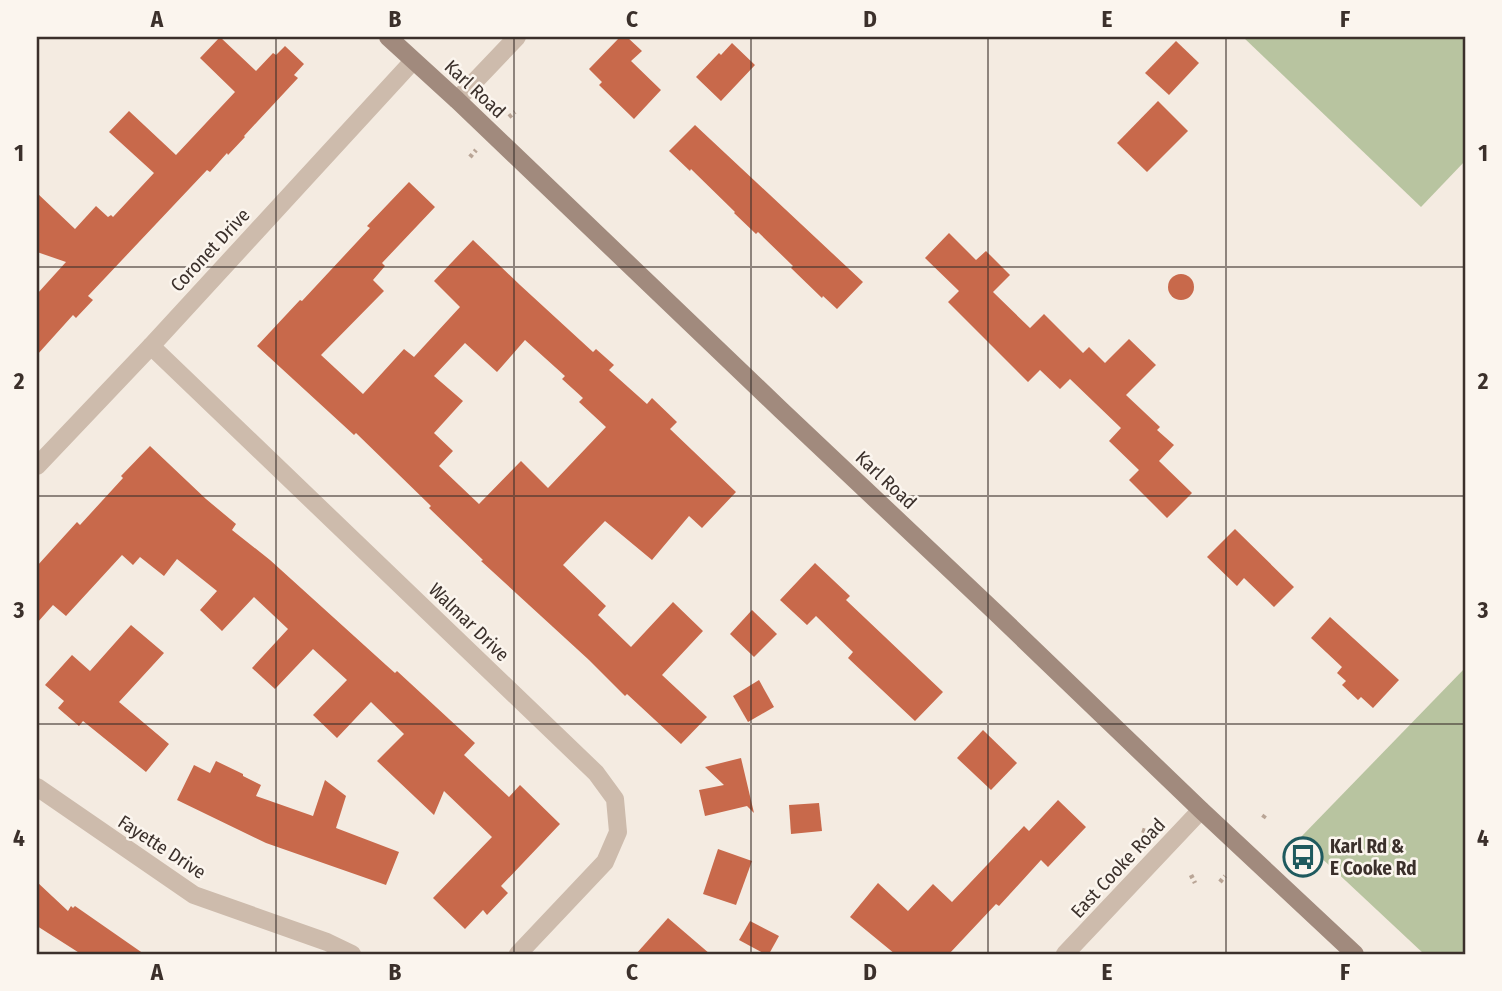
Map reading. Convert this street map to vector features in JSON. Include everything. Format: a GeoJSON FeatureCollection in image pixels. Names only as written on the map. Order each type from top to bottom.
{"type":"FeatureCollection","features":[{"type":"Feature","properties":{"kind":"main road","name":"Karl Road"},"geometry":{"type":"LineString","coordinates":[[388,37],[1355,954]]}},
{"type":"Feature","properties":{"kind":"street"},"geometry":{"type":"LineString","coordinates":[[457,100],[517,37]]}},
{"type":"Feature","properties":{"kind":"street","name":"Coronet Drive"},"geometry":{"type":"LineString","coordinates":[[37,466],[413,61]]}},
{"type":"Feature","properties":{"kind":"street","name":"Walmar Drive"},"geometry":{"type":"LineString","coordinates":[[151,346],[596,773],[615,799],[618,832],[605,862],[518,954]]}},
{"type":"Feature","properties":{"kind":"street","name":"Fayette Drive"},"geometry":{"type":"LineString","coordinates":[[37,787],[194,895],[327,942],[352,954]]}},
{"type":"Feature","properties":{"kind":"street","name":"East Cooke Road"},"geometry":{"type":"LineString","coordinates":[[1065,954],[1201,810]]}},
{"type":"Feature","properties":{"kind":"path"},"geometry":{"type":"LineString","coordinates":[[509,117],[515,112]]}},
{"type":"Feature","properties":{"kind":"path"},"geometry":{"type":"LineString","coordinates":[[470,157],[476,150]]}},
{"type":"Feature","properties":{"kind":"path"},"geometry":{"type":"LineString","coordinates":[[1191,875],[1195,883]]}},
{"type":"Feature","properties":{"kind":"path"},"geometry":{"type":"LineString","coordinates":[[1220,882],[1225,876]]}},
{"type":"Feature","properties":{"kind":"green space"},"geometry":{"type":"Polygon","coordinates":[[[1243,37],[1465,37],[1465,161],[1421,207],[1243,37]]]}},
{"type":"Feature","properties":{"kind":"green space"},"geometry":{"type":"Polygon","coordinates":[[[1465,668],[1465,954],[1424,954],[1300,838],[1465,668]]]}},
{"type":"Feature","properties":{"kind":"building"},"geometry":{"type":"Polygon","coordinates":[[[220,37],[256,71],[273,53],[276,55],[285,46],[304,64],[294,75],[298,78],[245,137],[210,172],[207,170],[88,296],[93,300],[76,318],[73,315],[37,355],[37,294],[66,262],[37,252],[37,193],[75,229],[96,206],[108,217],[113,217],[154,173],[109,132],[129,111],[176,155],[235,92],[200,58],[220,37]]]}},
{"type":"Feature","properties":{"kind":"building"},"geometry":{"type":"Polygon","coordinates":[[[620,37],[627,37],[642,51],[631,61],[661,90],[634,119],[599,85],[602,82],[589,69],[620,37]]]}},
{"type":"Feature","properties":{"kind":"building"},"geometry":{"type":"Polygon","coordinates":[[[1176,41],[1199,63],[1169,95],[1145,73],[1176,41]]]}},
{"type":"Feature","properties":{"kind":"building"},"geometry":{"type":"Polygon","coordinates":[[[732,43],[755,65],[721,101],[696,77],[732,43]]]}},
{"type":"Feature","properties":{"kind":"building"},"geometry":{"type":"Polygon","coordinates":[[[1158,101],[1188,131],[1147,172],[1117,143],[1158,101]]]}},
{"type":"Feature","properties":{"kind":"building"},"geometry":{"type":"Polygon","coordinates":[[[695,125],[863,282],[837,309],[823,296],[822,298],[758,232],[756,234],[691,169],[690,171],[669,151],[695,125]]]}},
{"type":"Feature","properties":{"kind":"building"},"geometry":{"type":"Polygon","coordinates":[[[409,182],[435,207],[382,263],[385,266],[373,280],[384,291],[321,355],[363,394],[404,349],[414,357],[460,307],[434,281],[473,240],[593,352],[596,349],[614,365],[609,370],[647,404],[652,398],[677,422],[670,429],[736,492],[702,528],[689,516],[652,560],[605,521],[563,565],[606,606],[598,615],[631,647],[673,602],[703,631],[662,675],[707,717],[681,744],[627,694],[625,696],[481,561],[483,560],[429,508],[431,506],[356,433],[354,435],[257,346],[370,228],[367,226],[409,182]],[[525,340],[497,372],[465,343],[434,376],[463,401],[434,433],[453,451],[439,466],[479,504],[521,461],[548,488],[606,427],[579,402],[583,398],[562,379],[565,376],[525,340]]]}},
{"type":"Feature","properties":{"kind":"building"},"geometry":{"type":"Polygon","coordinates":[[[949,233],[976,260],[986,251],[1010,275],[993,292],[1030,328],[1044,314],[1083,353],[1089,347],[1105,363],[1129,339],[1156,365],[1126,395],[1160,427],[1157,430],[1174,445],[1159,461],[1192,493],[1167,518],[1129,480],[1139,470],[1109,441],[1121,428],[1070,379],[1060,389],[1040,370],[1028,382],[948,302],[959,291],[925,258],[949,233]]]}},
{"type":"Feature","properties":{"kind":"building"},"geometry":{"type":"Polygon","coordinates":[[[1181,274],[1190,278],[1194,287],[1190,296],[1181,300],[1172,296],[1168,287],[1172,278],[1181,274]]]}},
{"type":"Feature","properties":{"kind":"building"},"geometry":{"type":"Polygon","coordinates":[[[150,446],[236,524],[232,530],[270,560],[395,673],[397,671],[475,743],[464,755],[509,797],[520,785],[560,824],[501,886],[508,893],[487,915],[483,910],[465,929],[433,898],[492,837],[444,791],[434,815],[377,761],[404,734],[371,702],[337,738],[313,715],[347,680],[313,649],[275,689],[252,668],[288,629],[254,597],[222,631],[200,610],[217,591],[177,559],[164,576],[140,557],[133,565],[122,555],[66,616],[53,605],[37,623],[37,566],[77,522],[80,525],[150,446]]]}},
{"type":"Feature","properties":{"kind":"building"},"geometry":{"type":"Polygon","coordinates":[[[1235,529],[1294,587],[1274,607],[1244,578],[1237,586],[1207,557],[1235,529]]]}},
{"type":"Feature","properties":{"kind":"building"},"geometry":{"type":"Polygon","coordinates":[[[815,563],[850,596],[846,600],[943,692],[915,721],[848,658],[853,652],[816,616],[807,625],[780,600],[815,563]]]}},
{"type":"Feature","properties":{"kind":"building"},"geometry":{"type":"Polygon","coordinates":[[[752,610],[777,634],[754,657],[730,634],[752,610]]]}},
{"type":"Feature","properties":{"kind":"building"},"geometry":{"type":"Polygon","coordinates":[[[1330,617],[1399,680],[1373,708],[1361,697],[1358,700],[1342,685],[1346,681],[1337,673],[1342,667],[1311,638],[1330,617]]]}},
{"type":"Feature","properties":{"kind":"building"},"geometry":{"type":"Polygon","coordinates":[[[131,625],[164,653],[119,702],[169,744],[146,772],[83,721],[79,726],[58,708],[64,701],[45,685],[72,655],[90,671],[131,625]]]}},
{"type":"Feature","properties":{"kind":"building"},"geometry":{"type":"Polygon","coordinates":[[[759,680],[774,707],[748,722],[733,696],[759,680]]]}},
{"type":"Feature","properties":{"kind":"building"},"geometry":{"type":"Polygon","coordinates":[[[983,730],[1017,763],[991,790],[957,758],[983,730]]]}},
{"type":"Feature","properties":{"kind":"building"},"geometry":{"type":"Polygon","coordinates":[[[741,758],[754,813],[747,806],[705,816],[699,790],[724,785],[705,767],[741,758]]]}},
{"type":"Feature","properties":{"kind":"building"},"geometry":{"type":"Polygon","coordinates":[[[216,761],[261,785],[256,796],[313,816],[325,780],[346,796],[336,828],[399,852],[386,885],[266,843],[177,800],[194,765],[210,773],[216,761]]]}},
{"type":"Feature","properties":{"kind":"building"},"geometry":{"type":"Polygon","coordinates":[[[1058,800],[1086,827],[1048,867],[1041,860],[999,906],[996,904],[949,954],[895,954],[850,917],[878,883],[908,911],[933,884],[952,902],[1024,826],[1029,831],[1058,800]]]}},
{"type":"Feature","properties":{"kind":"building"},"geometry":{"type":"Polygon","coordinates":[[[819,803],[822,831],[791,834],[789,805],[819,803]]]}},
{"type":"Feature","properties":{"kind":"building"},"geometry":{"type":"Polygon","coordinates":[[[718,849],[752,861],[736,905],[703,894],[718,849]]]}},
{"type":"Feature","properties":{"kind":"building"},"geometry":{"type":"Polygon","coordinates":[[[37,882],[68,911],[71,906],[75,906],[144,954],[81,954],[37,926],[37,882]]]}},
{"type":"Feature","properties":{"kind":"building"},"geometry":{"type":"Polygon","coordinates":[[[668,918],[710,954],[636,954],[668,918]]]}},
{"type":"Feature","properties":{"kind":"building"},"geometry":{"type":"Polygon","coordinates":[[[750,921],[779,936],[769,954],[739,940],[750,921]]]}},
{"type":"Feature","properties":{"kind":"place","name":"Karl Rd & E Cooke Rd"},"geometry":{"type":"Point","coordinates":[1303,857]}}]}
